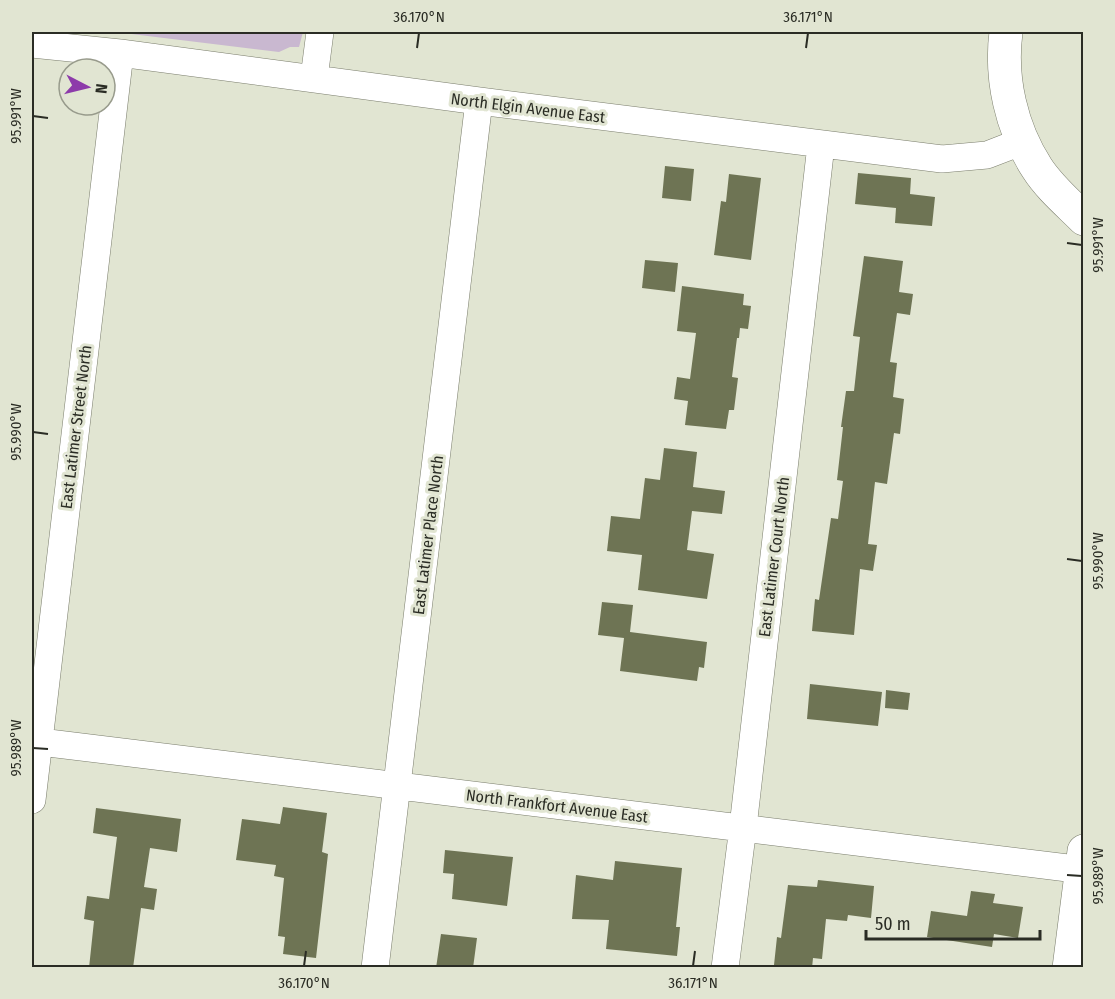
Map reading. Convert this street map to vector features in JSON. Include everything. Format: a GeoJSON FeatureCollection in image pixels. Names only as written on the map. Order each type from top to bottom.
{"type":"FeatureCollection","features":[{"type":"Feature","properties":{"kind":"street"},"geometry":{"type":"LineString","coordinates":[[314,78],[320,32]]}},
{"type":"Feature","properties":{"kind":"street"},"geometry":{"type":"LineString","coordinates":[[1006,32],[1006,87],[1011,109],[1023,141],[1037,169],[1083,219]]}},
{"type":"Feature","properties":{"kind":"street","name":"North Elgin Avenue East"},"geometry":{"type":"LineString","coordinates":[[32,44],[314,78],[821,146],[942,159],[987,155],[1023,141]]}},
{"type":"Feature","properties":{"kind":"street","name":"East Latimer Street North"},"geometry":{"type":"LineString","coordinates":[[32,800],[35,742],[120,53]]}},
{"type":"Feature","properties":{"kind":"street","name":"East Latimer Place North"},"geometry":{"type":"LineString","coordinates":[[375,968],[478,101]]}},
{"type":"Feature","properties":{"kind":"street","name":"East Latimer Court North"},"geometry":{"type":"LineString","coordinates":[[725,968],[821,146]]}},
{"type":"Feature","properties":{"kind":"street","name":"North Frankfort Avenue East"},"geometry":{"type":"LineString","coordinates":[[35,742],[743,828],[1083,863]]}},
{"type":"Feature","properties":{"kind":"street"},"geometry":{"type":"LineString","coordinates":[[1069,968],[1083,863]]}},
{"type":"Feature","properties":{"kind":"shaded area"},"geometry":{"type":"Polygon","coordinates":[[[115,32],[303,32],[299,47],[290,47],[279,52],[115,32]]]}},
{"type":"Feature","properties":{"kind":"building"},"geometry":{"type":"Polygon","coordinates":[[[665,166],[694,169],[691,201],[662,198],[665,166]]]}},
{"type":"Feature","properties":{"kind":"building"},"geometry":{"type":"Polygon","coordinates":[[[858,173],[911,178],[910,194],[935,197],[932,226],[895,223],[896,208],[855,204],[858,173]]]}},
{"type":"Feature","properties":{"kind":"building"},"geometry":{"type":"Polygon","coordinates":[[[729,174],[761,178],[751,260],[714,255],[721,201],[726,202],[729,174]]]}},
{"type":"Feature","properties":{"kind":"building"},"geometry":{"type":"Polygon","coordinates":[[[864,256],[903,261],[899,292],[913,294],[910,315],[897,313],[890,362],[897,363],[893,397],[904,399],[900,434],[894,433],[887,484],[875,482],[868,544],[877,545],[873,571],[860,569],[854,635],[812,631],[815,599],[819,600],[831,518],[838,519],[843,481],[837,480],[843,427],[841,427],[846,391],[854,391],[860,337],[853,336],[864,256]]]}},
{"type":"Feature","properties":{"kind":"building"},"geometry":{"type":"Polygon","coordinates":[[[645,260],[678,263],[675,292],[642,288],[645,260]]]}},
{"type":"Feature","properties":{"kind":"building"},"geometry":{"type":"Polygon","coordinates":[[[682,286],[744,294],[743,305],[751,306],[748,329],[740,328],[739,338],[737,338],[732,377],[738,378],[734,410],[729,410],[726,429],[685,425],[688,401],[674,399],[677,377],[690,379],[696,333],[677,331],[682,286]]]}},
{"type":"Feature","properties":{"kind":"building"},"geometry":{"type":"Polygon","coordinates":[[[664,448],[697,452],[693,487],[725,491],[722,514],[692,511],[687,550],[714,554],[707,599],[638,590],[642,555],[607,551],[611,516],[640,519],[645,478],[660,480],[664,448]]]}},
{"type":"Feature","properties":{"kind":"building"},"geometry":{"type":"Polygon","coordinates":[[[602,602],[633,605],[630,632],[707,642],[704,668],[699,667],[697,681],[620,671],[624,638],[598,635],[602,602]]]}},
{"type":"Feature","properties":{"kind":"building"},"geometry":{"type":"Polygon","coordinates":[[[810,684],[882,692],[878,726],[807,719],[810,684]]]}},
{"type":"Feature","properties":{"kind":"building"},"geometry":{"type":"Polygon","coordinates":[[[886,690],[910,693],[908,710],[885,708],[886,690]]]}},
{"type":"Feature","properties":{"kind":"building"},"geometry":{"type":"Polygon","coordinates":[[[283,807],[327,813],[322,852],[328,854],[316,958],[283,954],[285,937],[278,936],[284,878],[274,876],[276,865],[236,860],[242,819],[280,824],[283,807]]]}},
{"type":"Feature","properties":{"kind":"building"},"geometry":{"type":"Polygon","coordinates":[[[96,808],[181,819],[177,852],[150,848],[144,887],[157,889],[154,910],[141,908],[133,968],[89,968],[94,921],[84,919],[87,896],[109,899],[117,837],[93,833],[96,808]]]}},
{"type":"Feature","properties":{"kind":"building"},"geometry":{"type":"Polygon","coordinates":[[[445,850],[513,857],[507,906],[452,899],[454,874],[443,873],[445,850]]]}},
{"type":"Feature","properties":{"kind":"building"},"geometry":{"type":"Polygon","coordinates":[[[615,861],[682,868],[676,927],[680,927],[677,956],[606,949],[609,920],[572,919],[576,875],[613,880],[615,861]]]}},
{"type":"Feature","properties":{"kind":"building"},"geometry":{"type":"Polygon","coordinates":[[[818,880],[874,886],[871,918],[848,915],[847,921],[826,919],[822,959],[813,958],[812,968],[774,965],[777,937],[781,938],[788,885],[817,887],[818,880]]]}},
{"type":"Feature","properties":{"kind":"building"},"geometry":{"type":"Polygon","coordinates":[[[971,891],[995,894],[993,903],[1023,907],[1018,938],[994,934],[992,947],[927,937],[931,911],[967,916],[971,891]]]}},
{"type":"Feature","properties":{"kind":"building"},"geometry":{"type":"Polygon","coordinates":[[[441,934],[477,938],[473,968],[436,968],[441,934]]]}}]}
